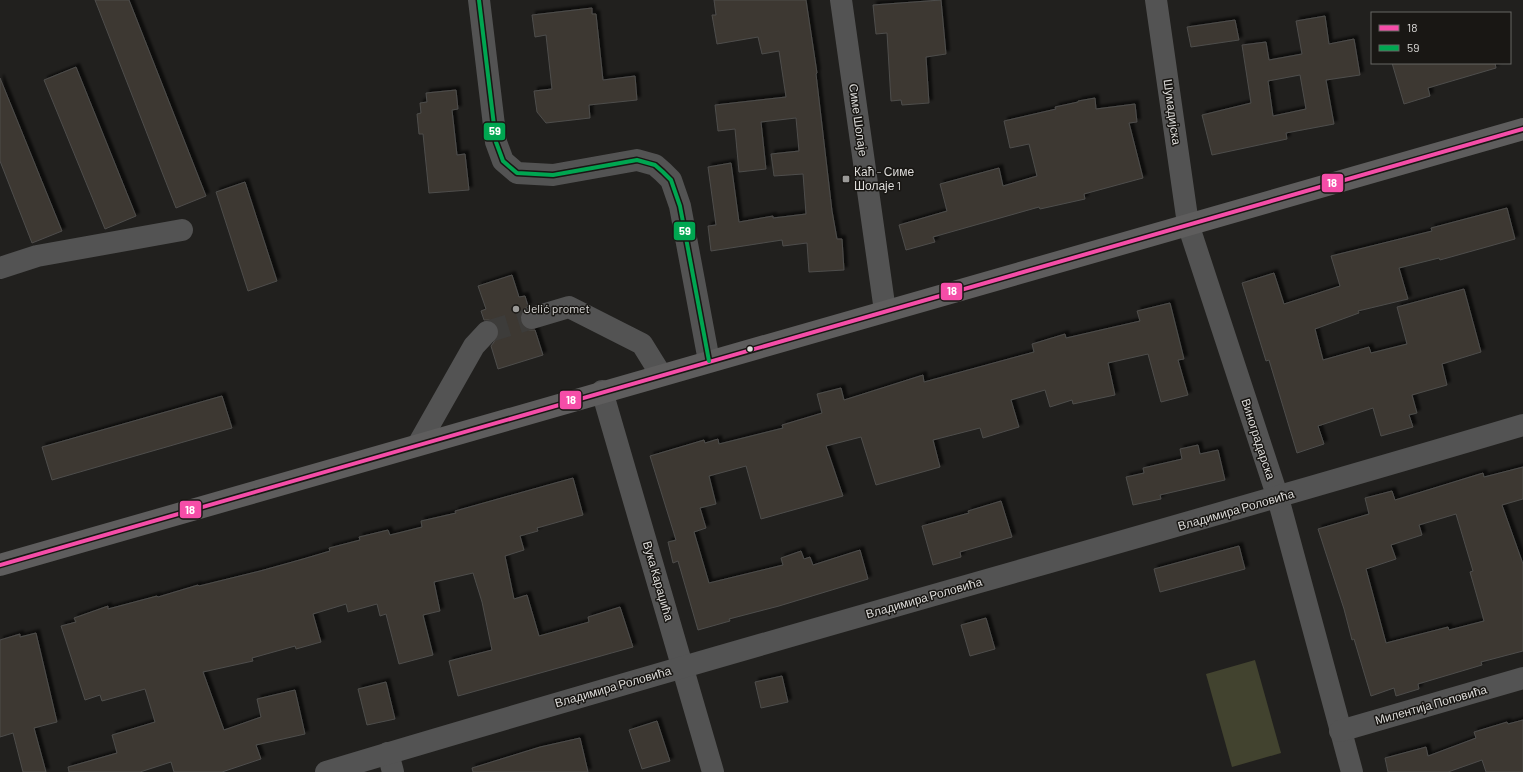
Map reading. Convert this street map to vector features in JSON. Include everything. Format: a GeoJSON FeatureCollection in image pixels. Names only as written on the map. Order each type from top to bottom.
{"type":"FeatureCollection","features":[{"type":"Feature","properties":{"kind":"main road"},"geometry":{"type":"LineString","coordinates":[[0,565],[660,373],[709,361],[1523,129]]}},
{"type":"Feature","properties":{"kind":"street"},"geometry":{"type":"LineString","coordinates":[[479,0],[496,142],[504,161],[517,173],[530,175],[553,175],[637,160],[655,165],[663,172],[671,180],[680,206],[709,361]]}},
{"type":"Feature","properties":{"kind":"street","name":"Симе Шолаје"},"geometry":{"type":"LineString","coordinates":[[841,0],[885,311]]}},
{"type":"Feature","properties":{"kind":"street","name":"Шумадијска"},"geometry":{"type":"LineString","coordinates":[[1156,0],[1188,224]]}},
{"type":"Feature","properties":{"kind":"street","name":"Виноградарска"},"geometry":{"type":"LineString","coordinates":[[1188,224],[1278,498],[1352,772]]}},
{"type":"Feature","properties":{"kind":"street"},"geometry":{"type":"LineString","coordinates":[[0,267],[37,256],[182,230]]}},
{"type":"Feature","properties":{"kind":"street"},"geometry":{"type":"LineString","coordinates":[[532,318],[569,307],[642,344],[660,373]]}},
{"type":"Feature","properties":{"kind":"street"},"geometry":{"type":"LineString","coordinates":[[418,443],[474,346],[487,332]]}},
{"type":"Feature","properties":{"kind":"street","name":"Вука Караџића"},"geometry":{"type":"LineString","coordinates":[[602,391],[714,772]]}},
{"type":"Feature","properties":{"kind":"street","name":"Владимира Роловића"},"geometry":{"type":"LineString","coordinates":[[326,772],[391,763],[683,667],[1278,498],[1523,425]]}},
{"type":"Feature","properties":{"kind":"street","name":"Милентија Поповића"},"geometry":{"type":"LineString","coordinates":[[1340,731],[1523,678]]}},
{"type":"Feature","properties":{"kind":"green space"},"geometry":{"type":"Polygon","coordinates":[[[1255,660],[1281,753],[1232,767],[1206,674],[1255,660]]]}},
{"type":"Feature","properties":{"kind":"building"},"geometry":{"type":"Polygon","coordinates":[[[95,0],[129,0],[206,196],[176,208],[95,0]]]}},
{"type":"Feature","properties":{"kind":"building"},"geometry":{"type":"Polygon","coordinates":[[[714,0],[806,0],[817,73],[832,211],[837,239],[842,239],[844,270],[809,272],[807,243],[783,246],[782,240],[711,251],[708,226],[716,225],[708,167],[731,163],[739,222],[773,216],[773,218],[806,214],[803,174],[774,176],[771,154],[799,151],[796,118],[761,122],[766,169],[739,172],[735,129],[718,131],[715,105],[786,97],[779,51],[762,54],[758,37],[717,44],[712,15],[716,15],[714,0]]]}},
{"type":"Feature","properties":{"kind":"building"},"geometry":{"type":"Polygon","coordinates":[[[941,0],[946,54],[926,57],[929,103],[902,105],[901,100],[891,101],[887,33],[876,34],[873,5],[941,0]]]}},
{"type":"Feature","properties":{"kind":"building"},"geometry":{"type":"Polygon","coordinates":[[[592,8],[592,14],[596,14],[603,80],[635,76],[637,100],[589,105],[590,118],[546,123],[537,112],[534,91],[552,89],[546,35],[535,37],[532,15],[592,8]]]}},
{"type":"Feature","properties":{"kind":"building"},"geometry":{"type":"Polygon","coordinates":[[[1325,16],[1329,44],[1354,39],[1360,75],[1326,80],[1334,124],[1286,133],[1287,139],[1212,155],[1202,115],[1251,103],[1242,45],[1266,42],[1269,60],[1302,54],[1296,21],[1325,16]],[[1300,75],[1268,81],[1273,116],[1306,109],[1300,75]]]}},
{"type":"Feature","properties":{"kind":"building"},"geometry":{"type":"Polygon","coordinates":[[[1235,20],[1239,40],[1191,47],[1187,27],[1235,20]]]}},
{"type":"Feature","properties":{"kind":"building"},"geometry":{"type":"Polygon","coordinates":[[[1392,64],[1495,64],[1496,68],[1428,88],[1430,96],[1404,104],[1392,64]]]}},
{"type":"Feature","properties":{"kind":"building"},"geometry":{"type":"Polygon","coordinates":[[[76,67],[136,216],[105,229],[44,80],[76,67]]]}},
{"type":"Feature","properties":{"kind":"building"},"geometry":{"type":"Polygon","coordinates":[[[0,78],[62,231],[32,243],[0,161],[0,78]]]}},
{"type":"Feature","properties":{"kind":"building"},"geometry":{"type":"Polygon","coordinates":[[[456,90],[458,109],[452,110],[457,155],[465,154],[469,190],[429,193],[423,134],[419,134],[417,114],[421,113],[420,103],[427,102],[426,93],[456,90]]]}},
{"type":"Feature","properties":{"kind":"building"},"geometry":{"type":"Polygon","coordinates":[[[1095,98],[1096,109],[1135,104],[1137,122],[1129,123],[1143,178],[1084,194],[1085,199],[1040,209],[1039,207],[933,237],[935,242],[906,250],[899,225],[947,211],[940,184],[999,168],[1003,186],[1037,176],[1029,144],[1010,148],[1004,121],[1056,109],[1055,107],[1078,101],[1095,98]]]}},
{"type":"Feature","properties":{"kind":"building"},"geometry":{"type":"Polygon","coordinates":[[[245,182],[277,281],[248,291],[216,192],[245,182]]]}},
{"type":"Feature","properties":{"kind":"building"},"geometry":{"type":"Polygon","coordinates":[[[1507,208],[1515,239],[1440,260],[1439,258],[1399,268],[1408,299],[1358,311],[1359,313],[1315,329],[1323,360],[1369,347],[1371,353],[1407,344],[1397,307],[1464,289],[1481,352],[1442,364],[1447,385],[1412,395],[1417,413],[1409,415],[1413,427],[1381,436],[1373,408],[1318,426],[1324,444],[1297,453],[1269,360],[1266,361],[1242,283],[1274,273],[1284,304],[1340,286],[1331,256],[1432,231],[1431,228],[1507,208]]]}},
{"type":"Feature","properties":{"kind":"building"},"geometry":{"type":"Polygon","coordinates":[[[512,275],[519,297],[525,296],[528,306],[520,315],[520,322],[529,330],[535,330],[543,355],[498,369],[491,346],[499,335],[499,329],[495,323],[489,320],[484,320],[481,311],[486,309],[478,286],[512,275]]]}},
{"type":"Feature","properties":{"kind":"building"},"geometry":{"type":"Polygon","coordinates":[[[1170,303],[1184,359],[1178,360],[1188,395],[1161,402],[1148,354],[1108,363],[1115,395],[1073,404],[1072,400],[1050,407],[1045,390],[1011,400],[1019,427],[983,438],[980,428],[933,440],[940,467],[876,485],[861,437],[826,446],[843,496],[761,519],[746,466],[709,476],[716,504],[700,508],[706,528],[694,532],[709,583],[783,565],[781,558],[801,551],[804,559],[810,557],[813,565],[860,550],[868,579],[779,606],[729,619],[730,621],[698,630],[678,561],[673,563],[668,542],[676,540],[650,456],[704,440],[705,443],[718,439],[719,444],[783,428],[782,425],[822,413],[817,394],[841,388],[844,400],[923,375],[924,382],[1034,352],[1032,344],[1065,334],[1066,338],[1140,321],[1137,311],[1170,303]]]}},
{"type":"Feature","properties":{"kind":"building"},"geometry":{"type":"Polygon","coordinates":[[[222,396],[232,428],[52,480],[42,447],[222,396]]]}},
{"type":"Feature","properties":{"kind":"building"},"geometry":{"type":"Polygon","coordinates":[[[1198,445],[1200,454],[1218,450],[1225,480],[1160,495],[1161,499],[1133,505],[1126,477],[1144,473],[1143,468],[1182,459],[1180,449],[1198,445]]]}},
{"type":"Feature","properties":{"kind":"building"},"geometry":{"type":"Polygon","coordinates":[[[1523,467],[1523,499],[1502,505],[1523,564],[1523,651],[1481,662],[1482,665],[1418,684],[1419,689],[1396,696],[1394,688],[1371,696],[1318,529],[1369,514],[1365,498],[1392,491],[1395,500],[1483,473],[1484,477],[1523,467]],[[1456,514],[1419,525],[1422,535],[1391,545],[1396,559],[1366,569],[1386,643],[1448,627],[1449,630],[1484,621],[1470,572],[1473,571],[1456,514]]]}},
{"type":"Feature","properties":{"kind":"building"},"geometry":{"type":"Polygon","coordinates":[[[573,478],[583,515],[537,528],[538,531],[520,536],[524,550],[505,556],[514,599],[527,595],[539,636],[589,622],[588,617],[620,607],[633,647],[458,696],[449,661],[492,650],[482,602],[473,573],[434,582],[440,611],[423,615],[433,655],[399,664],[386,614],[380,616],[377,604],[348,612],[346,604],[313,614],[321,642],[296,649],[295,646],[252,658],[253,661],[203,672],[224,730],[261,717],[257,699],[295,690],[305,734],[256,745],[261,759],[222,772],[174,772],[171,762],[140,772],[69,772],[68,767],[117,753],[112,735],[155,722],[145,689],[102,701],[100,695],[85,700],[61,626],[76,622],[74,618],[108,606],[108,609],[303,559],[330,551],[329,548],[360,540],[359,537],[388,530],[390,535],[422,527],[421,521],[456,513],[455,511],[573,478]]]}},
{"type":"Feature","properties":{"kind":"building"},"geometry":{"type":"Polygon","coordinates":[[[1001,501],[1012,537],[960,552],[961,557],[933,565],[922,526],[969,513],[968,511],[1001,501]]]}},
{"type":"Feature","properties":{"kind":"building"},"geometry":{"type":"Polygon","coordinates":[[[1239,546],[1245,569],[1160,592],[1154,569],[1239,546]]]}},
{"type":"Feature","properties":{"kind":"building"},"geometry":{"type":"Polygon","coordinates":[[[986,618],[995,649],[970,656],[961,625],[986,618]]]}},
{"type":"Feature","properties":{"kind":"building"},"geometry":{"type":"Polygon","coordinates":[[[36,633],[57,722],[34,728],[46,772],[23,772],[13,733],[0,737],[0,640],[20,634],[20,637],[36,633]]]}},
{"type":"Feature","properties":{"kind":"building"},"geometry":{"type":"Polygon","coordinates":[[[782,676],[788,702],[761,708],[755,682],[782,676]]]}},
{"type":"Feature","properties":{"kind":"building"},"geometry":{"type":"Polygon","coordinates":[[[386,682],[395,719],[367,725],[358,689],[386,682]]]}},
{"type":"Feature","properties":{"kind":"building"},"geometry":{"type":"Polygon","coordinates":[[[1523,720],[1523,772],[1486,772],[1482,760],[1448,772],[1388,772],[1385,758],[1426,747],[1428,756],[1476,738],[1474,732],[1507,722],[1508,724],[1523,720]]]}},
{"type":"Feature","properties":{"kind":"building"},"geometry":{"type":"Polygon","coordinates":[[[657,721],[670,761],[642,769],[629,730],[657,721]]]}},
{"type":"Feature","properties":{"kind":"building"},"geometry":{"type":"Polygon","coordinates":[[[580,738],[588,772],[473,772],[472,768],[540,747],[580,738]]]}},
{"type":"Feature","properties":{"kind":"tunnel"},"geometry":{"type":"LineString","coordinates":[[487,332],[532,318]]}},
{"type":"Feature","properties":{"kind":"transit line","name":"59"},"geometry":{"type":"LineString","coordinates":[[479,0],[496,142],[503,161],[517,173],[553,175],[637,160],[655,165],[663,172],[671,180],[680,206],[709,361]]}},
{"type":"Feature","properties":{"kind":"transit line","name":"18"},"geometry":{"type":"LineString","coordinates":[[0,565],[571,400],[1523,129]]}},
{"type":"Feature","properties":{"kind":"place","name":"Каћ - Симе Шолаје 1"},"geometry":{"type":"Point","coordinates":[846,179]}},
{"type":"Feature","properties":{"kind":"place","name":"Jelić promet"},"geometry":{"type":"Point","coordinates":[516,309]}}]}
